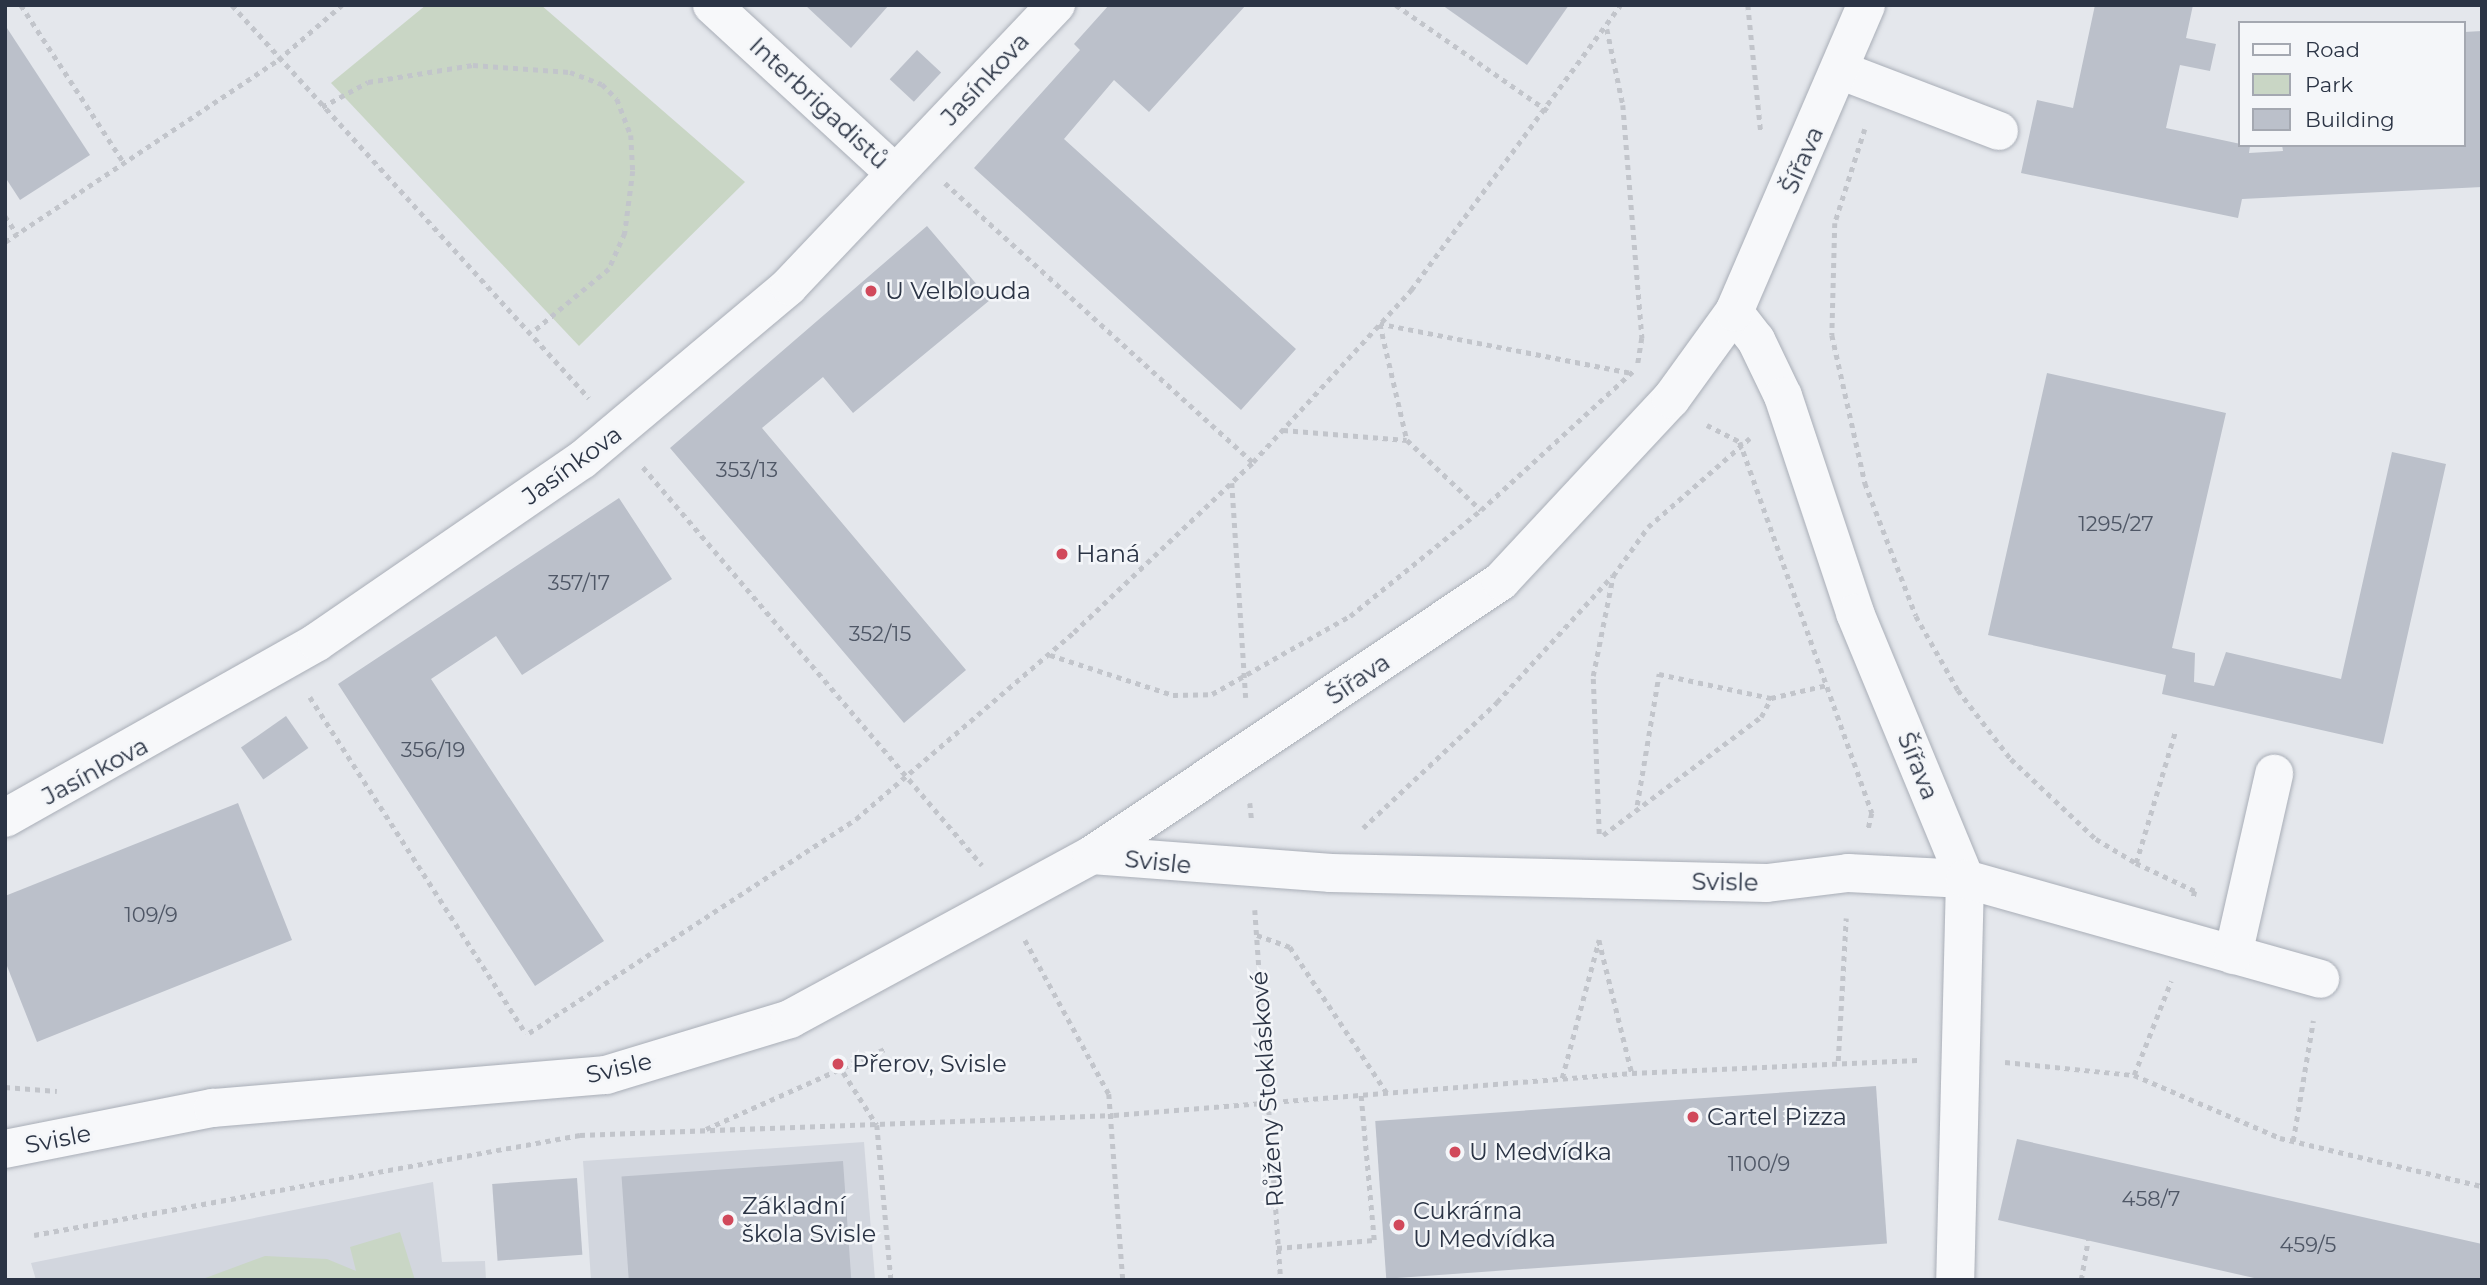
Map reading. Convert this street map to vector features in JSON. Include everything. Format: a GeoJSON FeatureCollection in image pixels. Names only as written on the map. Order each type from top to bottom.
{"type":"FeatureCollection","features":[{"type":"Feature","properties":{"kind":"street","name":"Interbrigadistů"},"geometry":{"type":"LineString","coordinates":[[712,5],[895,173]]}},
{"type":"Feature","properties":{"kind":"street","name":"Jasínkova"},"geometry":{"type":"LineString","coordinates":[[5,818],[317,642],[582,460],[780,294],[1056,5]]}},
{"type":"Feature","properties":{"kind":"street","name":"Šířava"},"geometry":{"type":"LineString","coordinates":[[1092,855],[1501,581],[1671,399],[1734,312],[1842,71],[1866,5]]}},
{"type":"Feature","properties":{"kind":"street"},"geometry":{"type":"LineString","coordinates":[[1842,71],[1999,131]]}},
{"type":"Feature","properties":{"kind":"street","name":"Šířava"},"geometry":{"type":"LineString","coordinates":[[1734,312],[1756,340],[1783,396],[1855,613],[1965,879]]}},
{"type":"Feature","properties":{"kind":"street"},"geometry":{"type":"LineString","coordinates":[[2234,955],[2274,774]]}},
{"type":"Feature","properties":{"kind":"street","name":"Svisle"},"geometry":{"type":"LineString","coordinates":[[5,1149],[213,1108],[607,1075],[790,1019],[1092,855],[1331,873],[1767,883],[1848,873],[1965,879]]}},
{"type":"Feature","properties":{"kind":"street"},"geometry":{"type":"LineString","coordinates":[[1955,1280],[1965,879],[2186,944],[2320,979]]}},
{"type":"Feature","properties":{"kind":"path"},"geometry":{"type":"LineString","coordinates":[[21,5],[124,163]]}},
{"type":"Feature","properties":{"kind":"path"},"geometry":{"type":"LineString","coordinates":[[232,5],[278,60],[532,333],[597,408]]}},
{"type":"Feature","properties":{"kind":"path"},"geometry":{"type":"LineString","coordinates":[[5,242],[278,60],[342,5]]}},
{"type":"Feature","properties":{"kind":"path"},"geometry":{"type":"LineString","coordinates":[[1396,5],[1548,111]]}},
{"type":"Feature","properties":{"kind":"path"},"geometry":{"type":"LineString","coordinates":[[519,1038],[764,884],[910,776],[1049,654],[1253,462],[1380,324],[1548,111],[1607,29],[1620,5]]}},
{"type":"Feature","properties":{"kind":"path"},"geometry":{"type":"LineString","coordinates":[[1748,5],[1760,148]]}},
{"type":"Feature","properties":{"kind":"path"},"geometry":{"type":"LineString","coordinates":[[1049,654],[1173,695],[1212,694],[1350,615],[1481,510],[1638,367],[1643,338],[1622,94],[1607,29]]}},
{"type":"Feature","properties":{"kind":"path"},"geometry":{"type":"LineString","coordinates":[[322,107],[368,82],[473,65],[570,72],[602,84],[617,99],[631,135],[633,171],[625,233],[609,269],[532,333]]}},
{"type":"Feature","properties":{"kind":"path"},"geometry":{"type":"LineString","coordinates":[[1870,115],[1835,223],[1832,335],[1865,483],[1916,616],[1958,690],[2011,759],[2096,839],[2136,863],[2175,732]]}},
{"type":"Feature","properties":{"kind":"path"},"geometry":{"type":"LineString","coordinates":[[940,180],[1253,462]]}},
{"type":"Feature","properties":{"kind":"path"},"geometry":{"type":"LineString","coordinates":[[5,216],[17,234]]}},
{"type":"Feature","properties":{"kind":"path"},"geometry":{"type":"LineString","coordinates":[[1380,324],[1629,373]]}},
{"type":"Feature","properties":{"kind":"path"},"geometry":{"type":"LineString","coordinates":[[1380,324],[1407,440],[1481,510]]}},
{"type":"Feature","properties":{"kind":"path"},"geometry":{"type":"LineString","coordinates":[[1703,423],[1740,442],[1872,813],[1869,830],[1861,833]]}},
{"type":"Feature","properties":{"kind":"path"},"geometry":{"type":"LineString","coordinates":[[1283,430],[1407,440]]}},
{"type":"Feature","properties":{"kind":"path"},"geometry":{"type":"LineString","coordinates":[[1331,873],[1342,845],[1497,702],[1613,576],[1648,527],[1740,442]]}},
{"type":"Feature","properties":{"kind":"path"},"geometry":{"type":"LineString","coordinates":[[637,459],[910,776],[989,873]]}},
{"type":"Feature","properties":{"kind":"path"},"geometry":{"type":"LineString","coordinates":[[1232,482],[1246,676]]}},
{"type":"Feature","properties":{"kind":"path"},"geometry":{"type":"LineString","coordinates":[[1600,848],[1593,676],[1613,576]]}},
{"type":"Feature","properties":{"kind":"path"},"geometry":{"type":"LineString","coordinates":[[1636,806],[1659,674],[1771,698],[1826,685]]}},
{"type":"Feature","properties":{"kind":"path"},"geometry":{"type":"LineString","coordinates":[[304,687],[529,1033]]}},
{"type":"Feature","properties":{"kind":"path"},"geometry":{"type":"LineString","coordinates":[[1600,838],[1636,806],[1761,717],[1771,698]]}},
{"type":"Feature","properties":{"kind":"path"},"geometry":{"type":"LineString","coordinates":[[1248,792],[1253,831]]}},
{"type":"Feature","properties":{"kind":"path","name":"Růženy Stokláskové"},"geometry":{"type":"LineString","coordinates":[[1255,898],[1266,1103],[1282,1280]]}},
{"type":"Feature","properties":{"kind":"path"},"geometry":{"type":"LineString","coordinates":[[1838,1061],[1847,905]]}},
{"type":"Feature","properties":{"kind":"path"},"geometry":{"type":"LineString","coordinates":[[1018,927],[1109,1094],[1114,1115],[1124,1280]]}},
{"type":"Feature","properties":{"kind":"path"},"geometry":{"type":"LineString","coordinates":[[1257,935],[1290,947],[1387,1093]]}},
{"type":"Feature","properties":{"kind":"path"},"geometry":{"type":"LineString","coordinates":[[1562,1078],[1598,940],[1632,1073]]}},
{"type":"Feature","properties":{"kind":"path"},"geometry":{"type":"LineString","coordinates":[[2134,1075],[2186,944]]}},
{"type":"Feature","properties":{"kind":"path"},"geometry":{"type":"LineString","coordinates":[[2293,1141],[2320,979]]}},
{"type":"Feature","properties":{"kind":"path"},"geometry":{"type":"LineString","coordinates":[[702,1131],[839,1066],[887,1048]]}},
{"type":"Feature","properties":{"kind":"path"},"geometry":{"type":"LineString","coordinates":[[34,1235],[580,1135],[1114,1115],[1632,1073],[1838,1061],[1922,1060]]}},
{"type":"Feature","properties":{"kind":"path"},"geometry":{"type":"LineString","coordinates":[[2001,1061],[2134,1075],[2293,1141],[2482,1186]]}},
{"type":"Feature","properties":{"kind":"path"},"geometry":{"type":"LineString","coordinates":[[839,1066],[877,1125],[891,1280]]}},
{"type":"Feature","properties":{"kind":"path"},"geometry":{"type":"LineString","coordinates":[[5,1087],[66,1090]]}},
{"type":"Feature","properties":{"kind":"path"},"geometry":{"type":"LineString","coordinates":[[1277,1248],[1374,1240],[1361,1096]]}},
{"type":"Feature","properties":{"kind":"path"},"geometry":{"type":"LineString","coordinates":[[2081,1280],[2088,1240]]}},
{"type":"Feature","properties":{"kind":"shaded area","name":"Základní škola Svisle"},"geometry":{"type":"Polygon","coordinates":[[[864,1142],[875,1280],[591,1280],[583,1161],[864,1142]]]}},
{"type":"Feature","properties":{"kind":"shaded area"},"geometry":{"type":"Polygon","coordinates":[[[433,1182],[442,1262],[485,1261],[486,1280],[36,1280],[31,1263],[433,1182]]]}},
{"type":"Feature","properties":{"kind":"green space"},"geometry":{"type":"Polygon","coordinates":[[[426,5],[541,5],[745,182],[579,346],[331,83],[426,5]]]}},
{"type":"Feature","properties":{"kind":"green space"},"geometry":{"type":"Polygon","coordinates":[[[400,1232],[415,1280],[200,1280],[265,1256],[327,1259],[356,1271],[350,1247],[400,1232]]]}},
{"type":"Feature","properties":{"kind":"building"},"geometry":{"type":"Polygon","coordinates":[[[805,5],[889,5],[851,48],[805,5]]]}},
{"type":"Feature","properties":{"kind":"building"},"geometry":{"type":"Polygon","coordinates":[[[1109,5],[1246,5],[1149,112],[1114,80],[1064,139],[1296,349],[1241,410],[974,168],[1080,50],[1074,44],[1109,5]]]}},
{"type":"Feature","properties":{"kind":"building"},"geometry":{"type":"Polygon","coordinates":[[[1442,5],[1569,5],[1527,65],[1442,5]]]}},
{"type":"Feature","properties":{"kind":"building"},"geometry":{"type":"Polygon","coordinates":[[[2095,5],[2193,5],[2186,38],[2216,44],[2210,71],[2180,65],[2166,128],[2238,143],[2238,147],[2250,147],[2249,153],[2283,151],[2282,147],[2466,147],[2466,32],[2482,31],[2482,187],[2242,199],[2238,218],[2021,173],[2037,100],[2073,108],[2095,5]]]}},
{"type":"Feature","properties":{"kind":"building"},"geometry":{"type":"Polygon","coordinates":[[[5,25],[90,155],[20,200],[5,177],[5,25]]]}},
{"type":"Feature","properties":{"kind":"building"},"geometry":{"type":"Polygon","coordinates":[[[917,50],[941,73],[914,102],[890,79],[917,50]]]}},
{"type":"Feature","properties":{"kind":"building"},"geometry":{"type":"Polygon","coordinates":[[[927,226],[990,300],[853,413],[823,377],[762,428],[966,670],[904,723],[670,448],[927,226]]]}},
{"type":"Feature","properties":{"kind":"building"},"geometry":{"type":"Polygon","coordinates":[[[2047,373],[2226,413],[2172,648],[2195,653],[2194,682],[2214,686],[2226,652],[2341,679],[2392,452],[2446,464],[2383,744],[2162,694],[2166,675],[1988,635],[2047,373]]]}},
{"type":"Feature","properties":{"kind":"building"},"geometry":{"type":"Polygon","coordinates":[[[619,498],[672,579],[522,675],[496,636],[431,679],[604,941],[535,986],[338,684],[619,498]]]}},
{"type":"Feature","properties":{"kind":"building"},"geometry":{"type":"Polygon","coordinates":[[[286,716],[308,748],[263,779],[241,748],[286,716]]]}},
{"type":"Feature","properties":{"kind":"building"},"geometry":{"type":"Polygon","coordinates":[[[238,803],[292,940],[37,1042],[5,961],[5,896],[238,803]]]}},
{"type":"Feature","properties":{"kind":"building"},"geometry":{"type":"Polygon","coordinates":[[[1876,1086],[1887,1244],[1386,1279],[1375,1121],[1876,1086]]]}},
{"type":"Feature","properties":{"kind":"building"},"geometry":{"type":"Polygon","coordinates":[[[2017,1139],[2482,1244],[2482,1280],[2263,1280],[1998,1220],[2017,1139]]]}},
{"type":"Feature","properties":{"kind":"building","name":"Základní škola Svisle"},"geometry":{"type":"Polygon","coordinates":[[[843,1161],[851,1280],[629,1280],[622,1176],[843,1161]]]}},
{"type":"Feature","properties":{"kind":"building"},"geometry":{"type":"Polygon","coordinates":[[[577,1178],[582,1255],[498,1261],[492,1184],[577,1178]]]}},
{"type":"Feature","properties":{"kind":"place","name":"U Velblouda"},"geometry":{"type":"Point","coordinates":[871,291]}},
{"type":"Feature","properties":{"kind":"place","name":"Haná"},"geometry":{"type":"Point","coordinates":[1062,554]}},
{"type":"Feature","properties":{"kind":"place","name":"Přerov, Svisle"},"geometry":{"type":"Point","coordinates":[838,1064]}},
{"type":"Feature","properties":{"kind":"place","name":"Cartel Pizza"},"geometry":{"type":"Point","coordinates":[1693,1117]}},
{"type":"Feature","properties":{"kind":"place","name":"U Medvídka"},"geometry":{"type":"Point","coordinates":[1455,1152]}},
{"type":"Feature","properties":{"kind":"place","name":"Základní škola Svisle"},"geometry":{"type":"Point","coordinates":[728,1220]}},
{"type":"Feature","properties":{"kind":"place","name":"Cukrárna U Medvídka"},"geometry":{"type":"Point","coordinates":[1399,1225]}}]}
